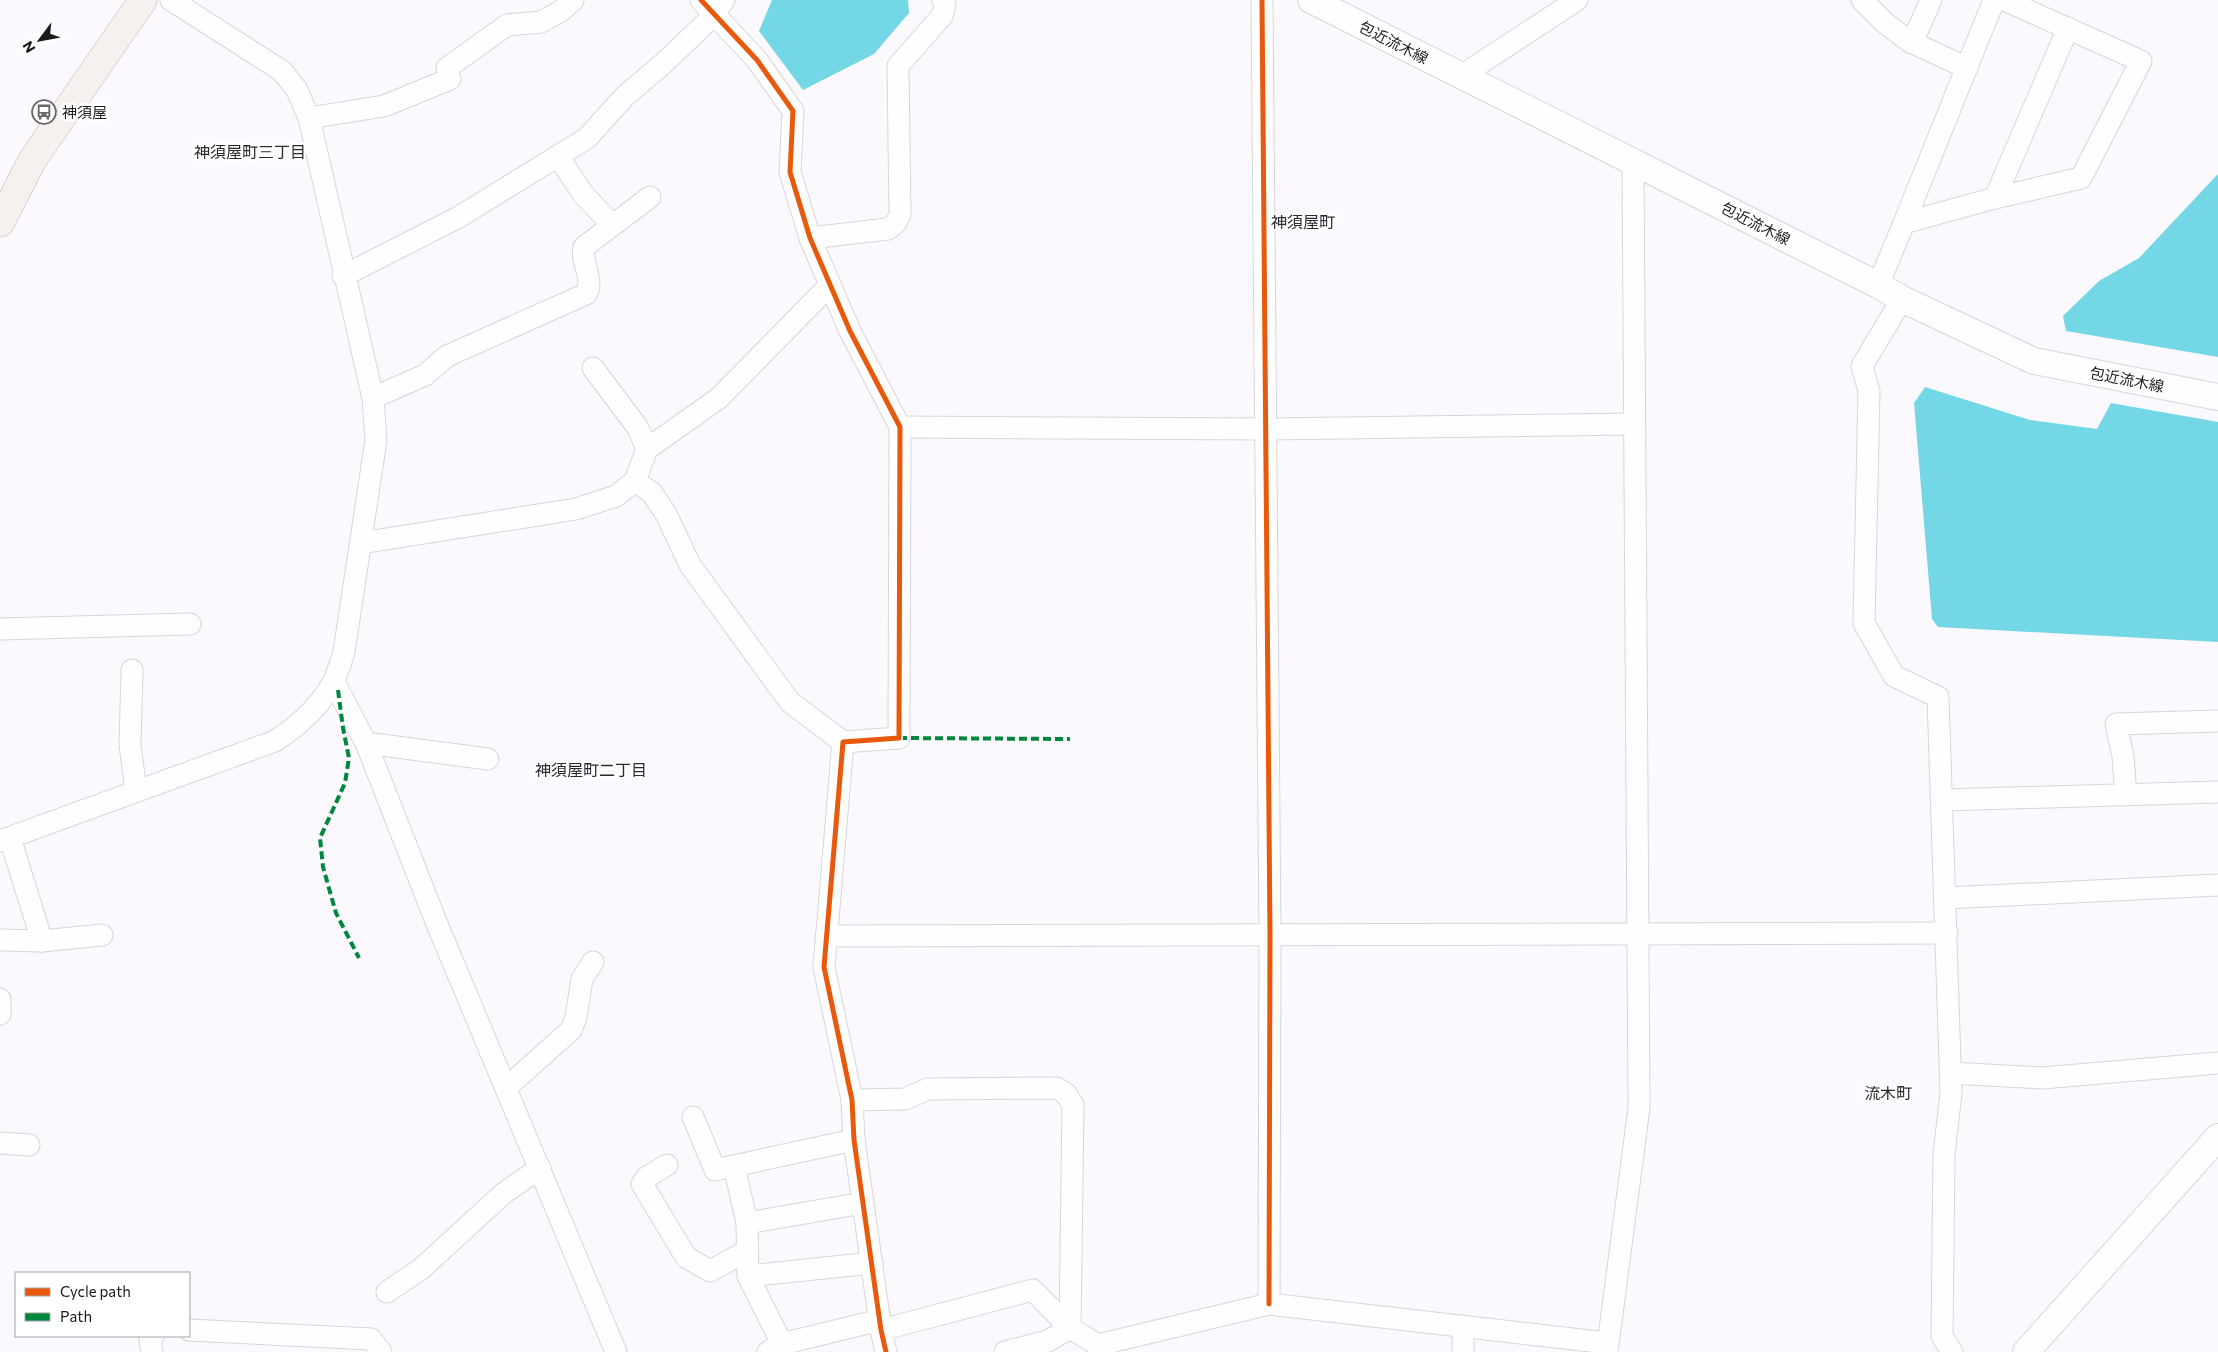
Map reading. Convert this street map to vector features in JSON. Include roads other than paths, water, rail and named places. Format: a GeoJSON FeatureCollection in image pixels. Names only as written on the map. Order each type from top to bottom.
{"type":"FeatureCollection","features":[{"type":"Feature","properties":{"kind":"main road"},"geometry":{"type":"LineString","coordinates":[[0,223],[33,159],[143,0]]}},
{"type":"Feature","properties":{"kind":"street"},"geometry":{"type":"LineString","coordinates":[[42,940],[5,840],[275,741],[299,726],[334,682],[344,652],[376,440],[373,398],[343,276],[309,118],[296,90],[282,71],[171,0]]}},
{"type":"Feature","properties":{"kind":"street"},"geometry":{"type":"LineString","coordinates":[[309,118],[384,106],[450,79],[448,68],[507,25],[541,22],[561,12],[573,0]]}},
{"type":"Feature","properties":{"kind":"street"},"geometry":{"type":"LineString","coordinates":[[810,238],[888,229],[895,224],[900,215],[898,66],[942,16],[945,5],[943,0]]}},
{"type":"Feature","properties":{"kind":"street"},"geometry":{"type":"LineString","coordinates":[[1262,0],[1270,935],[1269,1304]]}},
{"type":"Feature","properties":{"kind":"street","name":"包近流木線"},"geometry":{"type":"LineString","coordinates":[[1311,0],[1878,285],[1902,299],[2034,361],[2218,397]]}},
{"type":"Feature","properties":{"kind":"street"},"geometry":{"type":"LineString","coordinates":[[1462,76],[1577,0]]}},
{"type":"Feature","properties":{"kind":"street"},"geometry":{"type":"LineString","coordinates":[[1862,0],[1885,23],[1912,42],[1967,68]]}},
{"type":"Feature","properties":{"kind":"street"},"geometry":{"type":"LineString","coordinates":[[1912,42],[1931,0]]}},
{"type":"Feature","properties":{"kind":"street"},"geometry":{"type":"LineString","coordinates":[[1878,285],[1994,0]]}},
{"type":"Feature","properties":{"kind":"street"},"geometry":{"type":"LineString","coordinates":[[1904,224],[1994,198],[2081,178],[2141,61],[2004,0]]}},
{"type":"Feature","properties":{"kind":"street"},"geometry":{"type":"LineString","coordinates":[[343,276],[459,216],[588,138],[625,96],[665,62],[713,5],[758,60],[793,111],[790,172],[810,238],[850,331],[900,427],[899,738],[843,742],[790,702],[690,565],[666,514],[652,493],[635,481]]}},
{"type":"Feature","properties":{"kind":"street"},"geometry":{"type":"LineString","coordinates":[[1994,198],[2068,28]]}},
{"type":"Feature","properties":{"kind":"street"},"geometry":{"type":"LineString","coordinates":[[558,156],[583,194],[612,226]]}},
{"type":"Feature","properties":{"kind":"street"},"geometry":{"type":"LineString","coordinates":[[734,1166],[747,1223],[748,1276],[775,1348],[1033,1290],[1070,1328],[1098,1346],[1269,1304],[1463,1326],[1607,1348],[1639,1108],[1633,162]]}},
{"type":"Feature","properties":{"kind":"street"},"geometry":{"type":"LineString","coordinates":[[373,398],[425,375],[447,356],[586,294],[589,288],[588,272],[582,256],[584,247],[650,197]]}},
{"type":"Feature","properties":{"kind":"street"},"geometry":{"type":"LineString","coordinates":[[361,543],[576,509],[616,496],[635,481],[647,449],[719,398],[830,285]]}},
{"type":"Feature","properties":{"kind":"street"},"geometry":{"type":"LineString","coordinates":[[1902,299],[1862,366],[1868,391],[1864,623],[1894,676],[1938,696],[1951,1093],[1944,1154],[1942,1336],[1952,1352]]}},
{"type":"Feature","properties":{"kind":"street"},"geometry":{"type":"LineString","coordinates":[[593,368],[638,428],[647,449]]}},
{"type":"Feature","properties":{"kind":"street"},"geometry":{"type":"LineString","coordinates":[[900,427],[1266,429],[1634,424]]}},
{"type":"Feature","properties":{"kind":"street"},"geometry":{"type":"LineString","coordinates":[[0,629],[190,624]]}},
{"type":"Feature","properties":{"kind":"street"},"geometry":{"type":"LineString","coordinates":[[132,670],[130,745],[136,791]]}},
{"type":"Feature","properties":{"kind":"street"},"geometry":{"type":"LineString","coordinates":[[334,682],[366,743],[437,924],[616,1352]]}},
{"type":"Feature","properties":{"kind":"street"},"geometry":{"type":"LineString","coordinates":[[2126,794],[2123,756],[2116,724],[2218,721]]}},
{"type":"Feature","properties":{"kind":"street"},"geometry":{"type":"LineString","coordinates":[[843,742],[824,967],[852,1100],[854,1140],[880,1325],[886,1352]]}},
{"type":"Feature","properties":{"kind":"street"},"geometry":{"type":"LineString","coordinates":[[366,743],[488,759]]}},
{"type":"Feature","properties":{"kind":"street"},"geometry":{"type":"LineString","coordinates":[[1942,800],[2218,792]]}},
{"type":"Feature","properties":{"kind":"street"},"geometry":{"type":"LineString","coordinates":[[1946,898],[2218,885]]}},
{"type":"Feature","properties":{"kind":"street"},"geometry":{"type":"LineString","coordinates":[[826,936],[1947,933]]}},
{"type":"Feature","properties":{"kind":"street"},"geometry":{"type":"LineString","coordinates":[[0,940],[42,940],[102,935]]}},
{"type":"Feature","properties":{"kind":"street"},"geometry":{"type":"LineString","coordinates":[[506,1088],[571,1030],[576,1017],[582,979],[593,962]]}},
{"type":"Feature","properties":{"kind":"street"},"geometry":{"type":"LineString","coordinates":[[0,999],[0,1014]]}},
{"type":"Feature","properties":{"kind":"street"},"geometry":{"type":"LineString","coordinates":[[1950,1073],[2042,1078],[2218,1063]]}},
{"type":"Feature","properties":{"kind":"street"},"geometry":{"type":"LineString","coordinates":[[852,1100],[905,1099],[928,1089],[1058,1088],[1066,1094],[1072,1105],[1070,1328]]}},
{"type":"Feature","properties":{"kind":"street"},"geometry":{"type":"LineString","coordinates":[[693,1117],[715,1170],[854,1140]]}},
{"type":"Feature","properties":{"kind":"street"},"geometry":{"type":"LineString","coordinates":[[2032,1351],[2218,1137]]}},
{"type":"Feature","properties":{"kind":"street"},"geometry":{"type":"LineString","coordinates":[[0,1143],[29,1145]]}},
{"type":"Feature","properties":{"kind":"street"},"geometry":{"type":"LineString","coordinates":[[667,1165],[647,1177],[642,1184],[686,1257],[710,1271],[747,1251]]}},
{"type":"Feature","properties":{"kind":"street"},"geometry":{"type":"LineString","coordinates":[[387,1292],[421,1269],[504,1193],[540,1168]]}},
{"type":"Feature","properties":{"kind":"street"},"geometry":{"type":"LineString","coordinates":[[747,1223],[863,1203]]}},
{"type":"Feature","properties":{"kind":"street"},"geometry":{"type":"LineString","coordinates":[[748,1276],[872,1263]]}},
{"type":"Feature","properties":{"kind":"street"},"geometry":{"type":"LineString","coordinates":[[1463,1326],[1464,1352]]}},
{"type":"Feature","properties":{"kind":"street"},"geometry":{"type":"LineString","coordinates":[[1005,1352],[1048,1341],[1070,1328]]}},
{"type":"Feature","properties":{"kind":"street"},"geometry":{"type":"LineString","coordinates":[[190,1330],[251,1343],[337,1345],[371,1340],[381,1352]]}},
{"type":"Feature","properties":{"kind":"street"},"geometry":{"type":"LineString","coordinates":[[152,1337],[150,1339],[152,1352]]}},
{"type":"Feature","properties":{"kind":"water"},"geometry":{"type":"Polygon","coordinates":[[[772,0],[908,0],[909,13],[874,54],[803,90],[759,31],[772,0]]]}},
{"type":"Feature","properties":{"kind":"water"},"geometry":{"type":"Polygon","coordinates":[[[2218,174],[2218,357],[2066,331],[2063,316],[2099,281],[2139,258],[2218,174]]]}},
{"type":"Feature","properties":{"kind":"water"},"geometry":{"type":"Polygon","coordinates":[[[1925,387],[2030,420],[2097,429],[2111,403],[2218,422],[2218,642],[1938,627],[1932,619],[1914,403],[1925,387]]]}},
{"type":"Feature","properties":{"kind":"place","name":"神須屋"},"geometry":{"type":"Point","coordinates":[44,112]}},
{"type":"Feature","properties":{"kind":"district","name":"神須屋町三丁目"},"geometry":{"type":"Point","coordinates":[250,151]}},
{"type":"Feature","properties":{"kind":"district","name":"神須屋町"},"geometry":{"type":"Point","coordinates":[1303,221]}},
{"type":"Feature","properties":{"kind":"district","name":"神須屋町二丁目"},"geometry":{"type":"Point","coordinates":[591,769]}},
{"type":"Feature","properties":{"kind":"district","name":"流木町"},"geometry":{"type":"Point","coordinates":[1888,1092]}}]}
